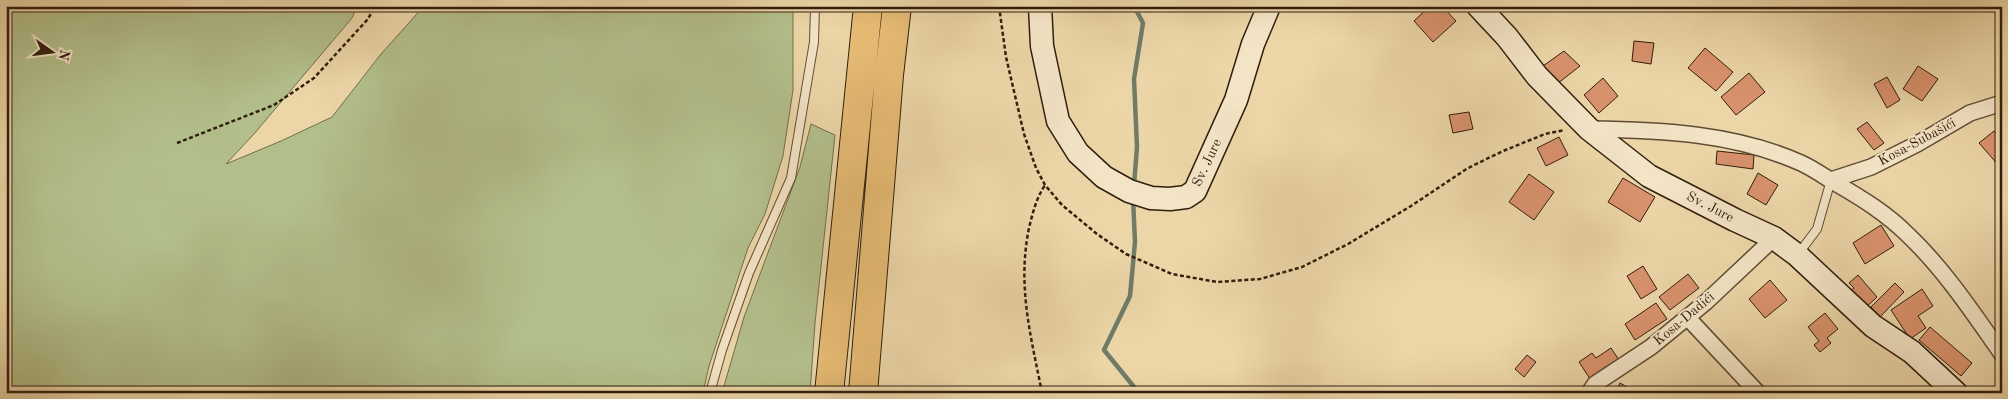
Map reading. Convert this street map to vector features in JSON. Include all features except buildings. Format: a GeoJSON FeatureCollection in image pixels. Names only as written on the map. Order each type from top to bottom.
{"type":"FeatureCollection","features":[{"type":"Feature","properties":{"kind":"highway"},"geometry":{"type":"LineString","coordinates":[[830,393],[868,6]]}},
{"type":"Feature","properties":{"kind":"highway"},"geometry":{"type":"LineString","coordinates":[[863,393],[897,6]]}},
{"type":"Feature","properties":{"kind":"street","name":"Sv. Jure"},"geometry":{"type":"LineString","coordinates":[[1040,6],[1042,46],[1058,121],[1078,153],[1104,177],[1136,193],[1151,198],[1170,199],[1186,197],[1195,191],[1236,100],[1253,44],[1269,6]]}},
{"type":"Feature","properties":{"kind":"street","name":"Sv. Jure"},"geometry":{"type":"LineString","coordinates":[[1478,6],[1507,37],[1537,76],[1589,129],[1649,176],[1774,238],[1798,255],[1872,326],[1912,352],[1956,393]]}},
{"type":"Feature","properties":{"kind":"street","name":"Kosa-Subašići"},"geometry":{"type":"LineString","coordinates":[[1831,180],[1871,167],[1917,144],[1970,113],[2002,103]]}},
{"type":"Feature","properties":{"kind":"street"},"geometry":{"type":"LineString","coordinates":[[1589,129],[1656,130],[1714,138],[1770,152],[1802,164],[1869,202],[1908,235],[1953,288],[2002,354]]}},
{"type":"Feature","properties":{"kind":"street","name":"Kosa-Dadići"},"geometry":{"type":"LineString","coordinates":[[1589,393],[1595,384],[1651,347],[1687,317],[1774,238]]}},
{"type":"Feature","properties":{"kind":"street"},"geometry":{"type":"LineString","coordinates":[[1687,317],[1758,393]]}},
{"type":"Feature","properties":{"kind":"lane"},"geometry":{"type":"LineString","coordinates":[[710,393],[722,350],[749,273],[791,178],[814,42],[815,6]]}},
{"type":"Feature","properties":{"kind":"lane"},"geometry":{"type":"LineString","coordinates":[[1798,255],[1817,229],[1831,180]]}},
{"type":"Feature","properties":{"kind":"path"},"geometry":{"type":"LineString","coordinates":[[177,143],[274,105],[314,78],[368,19],[375,6]]}},
{"type":"Feature","properties":{"kind":"path"},"geometry":{"type":"LineString","coordinates":[[999,6],[1006,57],[1024,134],[1036,168],[1045,185],[1069,210],[1126,254],[1172,274],[1216,282],[1260,279],[1302,267],[1348,244],[1412,206],[1468,168],[1503,151],[1545,134],[1571,128],[1589,129]]}},
{"type":"Feature","properties":{"kind":"path"},"geometry":{"type":"LineString","coordinates":[[1042,393],[1024,296],[1024,252],[1037,198],[1045,185]]}},
{"type":"Feature","properties":{"kind":"green space"},"geometry":{"type":"Polygon","coordinates":[[[6,6],[357,6],[352,18],[254,134],[226,164],[332,117],[381,54],[424,6],[793,6],[793,90],[783,156],[765,214],[748,248],[709,366],[703,393],[6,393],[6,6]]]}},
{"type":"Feature","properties":{"kind":"green space"},"geometry":{"type":"Polygon","coordinates":[[[811,124],[835,135],[815,323],[810,393],[722,393],[744,317],[800,167],[811,124]]]}},
{"type":"Feature","properties":{"kind":"waterway"},"geometry":{"type":"LineString","coordinates":[[1134,6],[1143,23],[1134,79],[1137,147],[1134,185]]}},
{"type":"Feature","properties":{"kind":"waterway"},"geometry":{"type":"LineString","coordinates":[[1133,198],[1135,242],[1130,296],[1104,350],[1139,393]]}}]}
